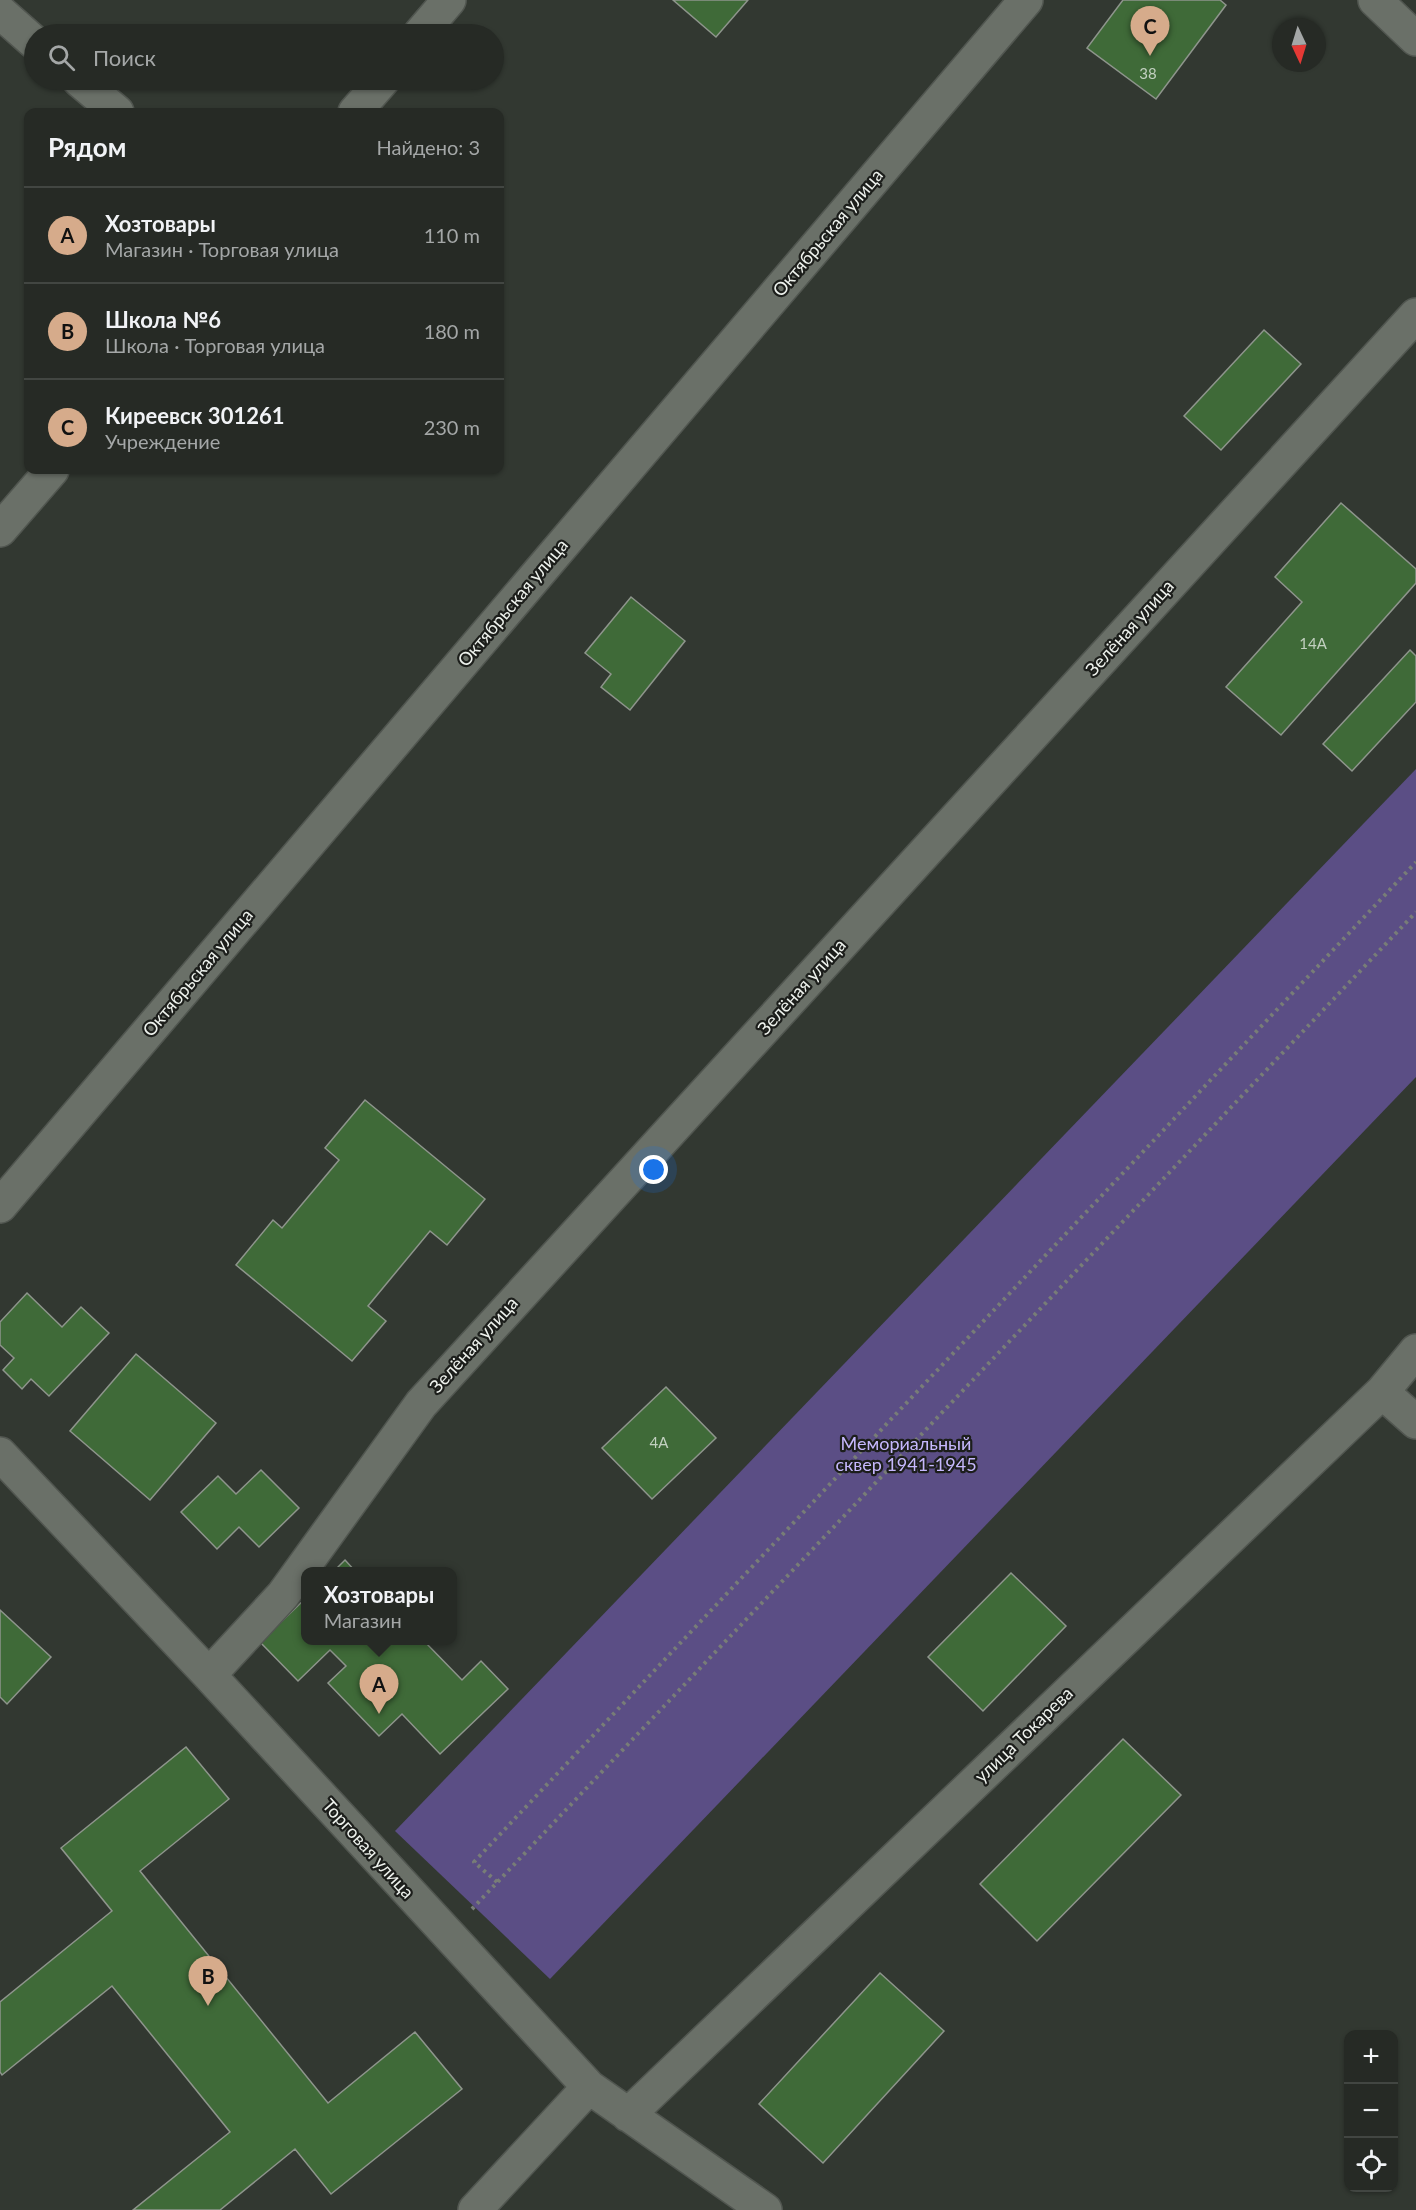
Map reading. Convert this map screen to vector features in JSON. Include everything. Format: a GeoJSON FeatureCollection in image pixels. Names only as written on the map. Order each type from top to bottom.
{"type":"FeatureCollection","features":[{"type":"Feature","properties":{"kind":"street"},"geometry":{"type":"LineString","coordinates":[[429,24],[449,0]]}},
{"type":"Feature","properties":{"kind":"street","name":"Октябрьская улица"},"geometry":{"type":"LineString","coordinates":[[0,1206],[1026,0]]}},
{"type":"Feature","properties":{"kind":"street"},"geometry":{"type":"LineString","coordinates":[[1375,0],[1416,39]]}},
{"type":"Feature","properties":{"kind":"street"},"geometry":{"type":"LineString","coordinates":[[0,12],[24,33]]}},
{"type":"Feature","properties":{"kind":"street"},"geometry":{"type":"LineString","coordinates":[[91,90],[112,108]]}},
{"type":"Feature","properties":{"kind":"street"},"geometry":{"type":"LineString","coordinates":[[358,108],[374,90]]}},
{"type":"Feature","properties":{"kind":"street","name":"Зелёная улица"},"geometry":{"type":"LineString","coordinates":[[303,1567],[421,1404],[1416,315]]}},
{"type":"Feature","properties":{"kind":"street"},"geometry":{"type":"LineString","coordinates":[[0,530],[49,474]]}},
{"type":"Feature","properties":{"kind":"street","name":"улица Токарева"},"geometry":{"type":"LineString","coordinates":[[628,2115],[1382,1392],[1416,1351]]}},
{"type":"Feature","properties":{"kind":"street"},"geometry":{"type":"LineString","coordinates":[[1382,1392],[1416,1422]]}},
{"type":"Feature","properties":{"kind":"street","name":"Торговая улица"},"geometry":{"type":"LineString","coordinates":[[0,1454],[209,1675],[589,2087],[765,2210]]}},
{"type":"Feature","properties":{"kind":"street","name":"Зелёная улица"},"geometry":{"type":"LineString","coordinates":[[209,1675],[283,1595],[301,1570]]}},
{"type":"Feature","properties":{"kind":"street"},"geometry":{"type":"LineString","coordinates":[[474,2210],[589,2087]]}},
{"type":"Feature","properties":{"kind":"path"},"geometry":{"type":"LineString","coordinates":[[1416,862],[474,1862],[497,1882],[1416,912]]}},
{"type":"Feature","properties":{"kind":"green space","name":"Мемориальный сквер 1941-1945"},"geometry":{"type":"Polygon","coordinates":[[[1416,769],[1416,1077],[550,1979],[395,1831],[1416,769]]]}},
{"type":"Feature","properties":{"kind":"building"},"geometry":{"type":"Polygon","coordinates":[[[673,0],[748,0],[716,37],[673,0]]]}},
{"type":"Feature","properties":{"kind":"building"},"geometry":{"type":"Polygon","coordinates":[[[1123,0],[1220,0],[1226,5],[1156,99],[1087,48],[1123,0]]]}},
{"type":"Feature","properties":{"kind":"building"},"geometry":{"type":"Polygon","coordinates":[[[1264,330],[1301,364],[1221,450],[1184,416],[1264,330]]]}},
{"type":"Feature","properties":{"kind":"building"},"geometry":{"type":"Polygon","coordinates":[[[1341,503],[1416,569],[1416,583],[1281,735],[1226,687],[1302,602],[1275,577],[1341,503]]]}},
{"type":"Feature","properties":{"kind":"building"},"geometry":{"type":"Polygon","coordinates":[[[631,597],[685,641],[630,710],[601,687],[611,674],[585,653],[631,597]]]}},
{"type":"Feature","properties":{"kind":"building"},"geometry":{"type":"Polygon","coordinates":[[[1410,650],[1416,656],[1416,702],[1352,771],[1323,744],[1410,650]]]}},
{"type":"Feature","properties":{"kind":"building"},"geometry":{"type":"Polygon","coordinates":[[[365,1100],[485,1199],[447,1245],[430,1231],[368,1306],[386,1321],[352,1361],[236,1265],[273,1220],[282,1228],[339,1160],[325,1148],[365,1100]]]}},
{"type":"Feature","properties":{"kind":"building"},"geometry":{"type":"Polygon","coordinates":[[[27,1293],[62,1327],[81,1307],[109,1333],[49,1396],[31,1379],[22,1389],[3,1370],[14,1358],[0,1345],[0,1322],[27,1293]]]}},
{"type":"Feature","properties":{"kind":"building"},"geometry":{"type":"Polygon","coordinates":[[[136,1354],[216,1423],[150,1500],[70,1431],[136,1354]]]}},
{"type":"Feature","properties":{"kind":"building"},"geometry":{"type":"Polygon","coordinates":[[[666,1387],[716,1438],[652,1499],[602,1448],[666,1387]]]}},
{"type":"Feature","properties":{"kind":"building"},"geometry":{"type":"Polygon","coordinates":[[[261,1470],[299,1508],[259,1547],[239,1527],[217,1549],[181,1512],[218,1476],[236,1494],[261,1470]]]}},
{"type":"Feature","properties":{"kind":"building"},"geometry":{"type":"Polygon","coordinates":[[[345,1560],[351,1567],[338,1567],[345,1560]]]}},
{"type":"Feature","properties":{"kind":"building"},"geometry":{"type":"Polygon","coordinates":[[[1011,1573],[1066,1626],[983,1711],[928,1657],[1011,1573]]]}},
{"type":"Feature","properties":{"kind":"building"},"geometry":{"type":"Polygon","coordinates":[[[301,1603],[301,1645],[428,1645],[462,1680],[481,1661],[508,1689],[440,1754],[402,1714],[379,1736],[328,1683],[346,1666],[330,1650],[298,1681],[260,1642],[301,1603]]]}},
{"type":"Feature","properties":{"kind":"building"},"geometry":{"type":"Polygon","coordinates":[[[0,1610],[51,1657],[7,1704],[0,1697],[0,1610]]]}},
{"type":"Feature","properties":{"kind":"building"},"geometry":{"type":"Polygon","coordinates":[[[1123,1739],[1181,1795],[1037,1941],[980,1884],[1123,1739]]]}},
{"type":"Feature","properties":{"kind":"building"},"geometry":{"type":"Polygon","coordinates":[[[186,1747],[229,1799],[140,1871],[328,2103],[415,2032],[462,2089],[331,2194],[295,2149],[220,2210],[133,2210],[230,2132],[112,1986],[2,2075],[0,2072],[0,2002],[112,1911],[61,1848],[186,1747]]]}},
{"type":"Feature","properties":{"kind":"building"},"geometry":{"type":"Polygon","coordinates":[[[880,1973],[944,2031],[823,2163],[759,2104],[880,1973]]]}},
{"type":"Feature","properties":{"kind":"place","name":"Киреевск 301261"},"geometry":{"type":"Point","coordinates":[1150,56]}},
{"type":"Feature","properties":{"kind":"place","name":"Хозтовары"},"geometry":{"type":"Point","coordinates":[379,1714]}},
{"type":"Feature","properties":{"kind":"place","name":"Школа №6"},"geometry":{"type":"Point","coordinates":[208,2006]}}]}
